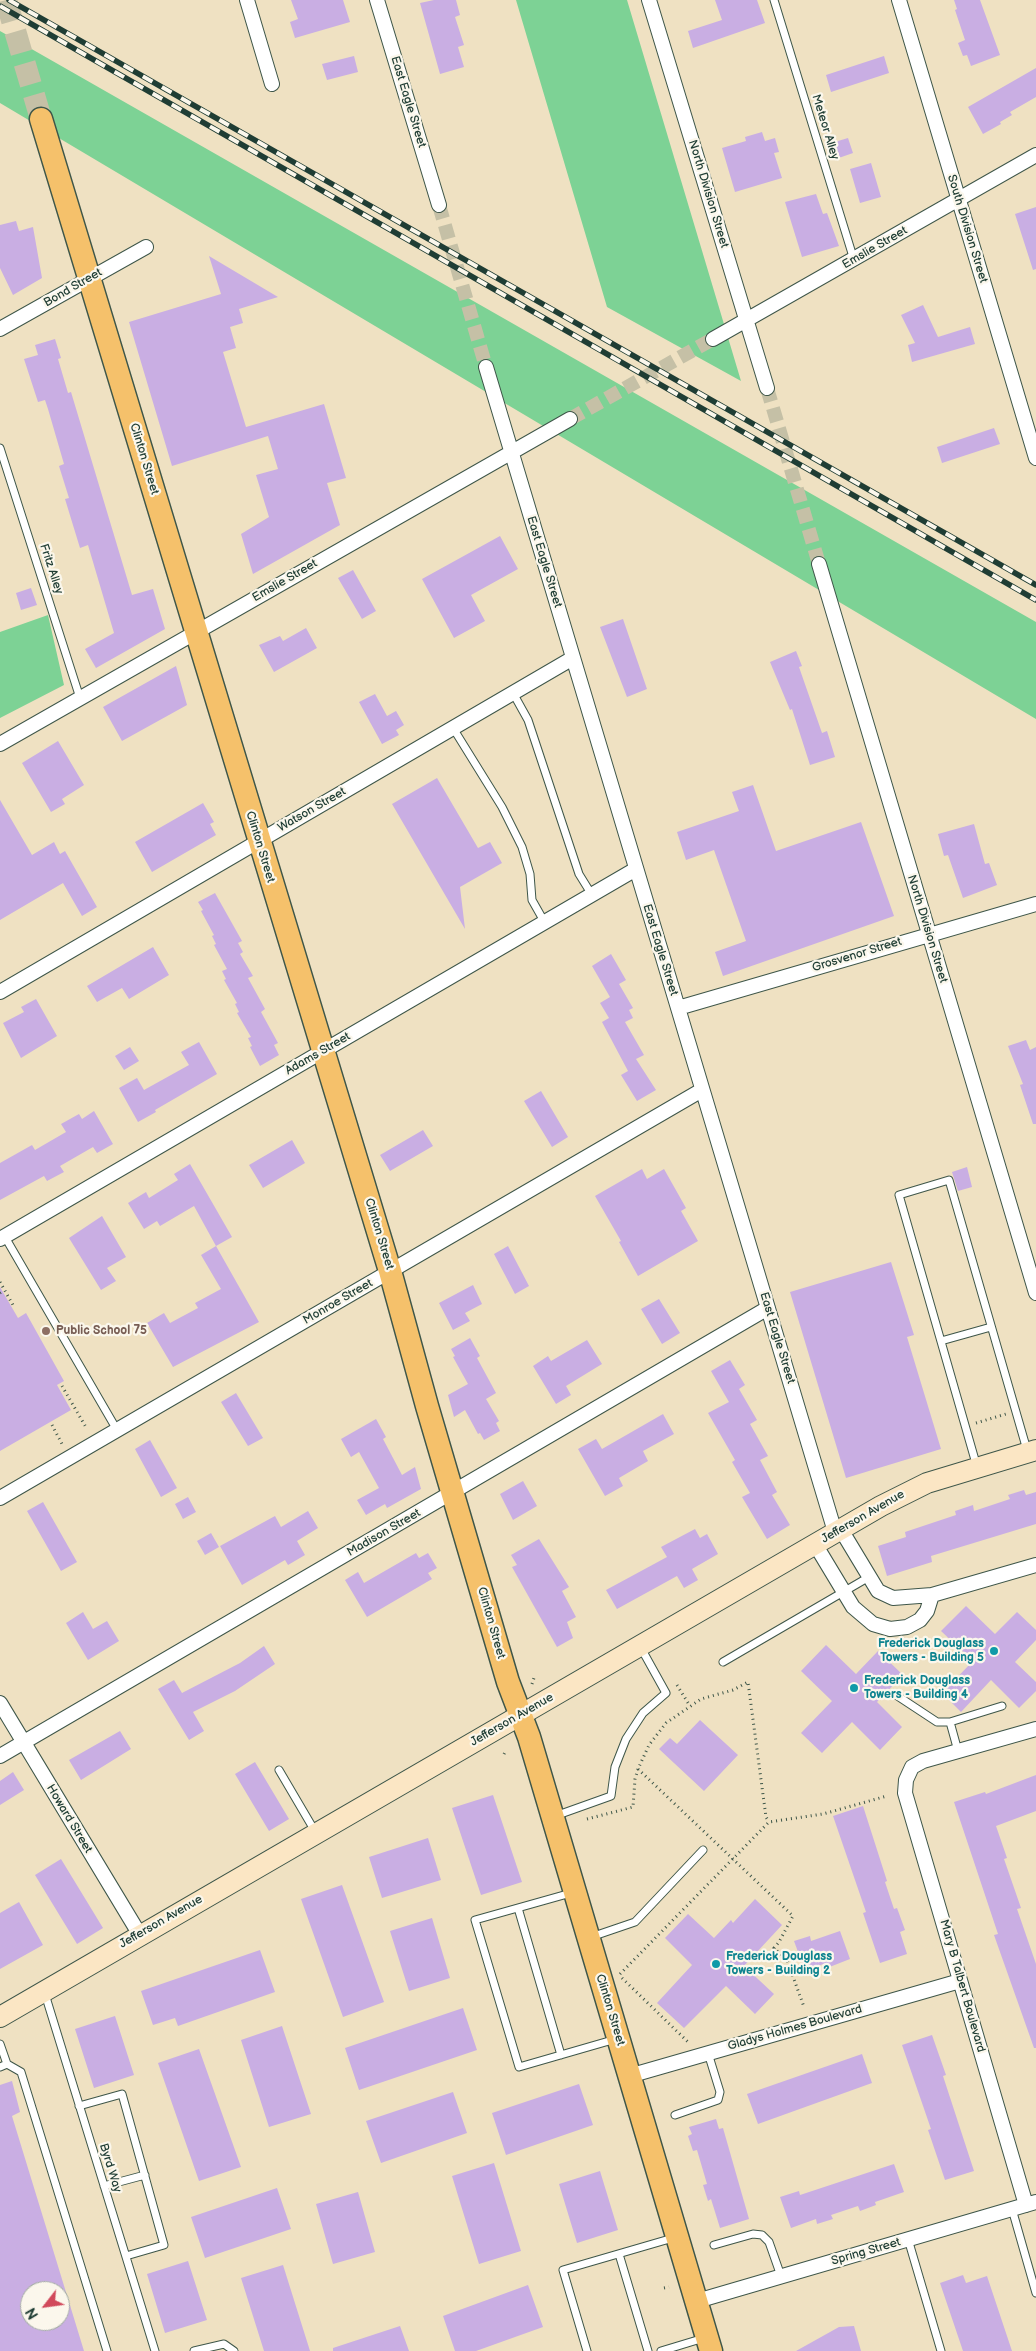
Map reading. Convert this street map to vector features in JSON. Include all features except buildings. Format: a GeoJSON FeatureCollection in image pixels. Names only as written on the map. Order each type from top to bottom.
{"type":"FeatureCollection","features":[{"type":"Feature","properties":{"kind":"main road","name":"Clinton Street"},"geometry":{"type":"LineString","coordinates":[[40,119],[258,841],[324,1051],[390,1271],[452,1493],[508,1682],[552,1816],[709,2344]]}},
{"type":"Feature","properties":{"kind":"street"},"geometry":{"type":"LineString","coordinates":[[247,0],[272,84]]}},
{"type":"Feature","properties":{"kind":"street","name":"East Eagle Street"},"geometry":{"type":"LineString","coordinates":[[377,0],[439,204]]}},
{"type":"Feature","properties":{"kind":"street","name":"North Division Street"},"geometry":{"type":"LineString","coordinates":[[648,0],[748,320],[767,388]]}},
{"type":"Feature","properties":{"kind":"street","name":"South Division Street"},"geometry":{"type":"LineString","coordinates":[[899,0],[1036,458]]}},
{"type":"Feature","properties":{"kind":"street","name":"Emslie Street"},"geometry":{"type":"LineString","coordinates":[[713,339],[1036,155]]}},
{"type":"Feature","properties":{"kind":"street","name":"Bond Street"},"geometry":{"type":"LineString","coordinates":[[0,328],[146,246]]}},
{"type":"Feature","properties":{"kind":"street","name":"East Eagle Street"},"geometry":{"type":"LineString","coordinates":[[486,367],[702,1090],[838,1530],[878,1591],[893,1598],[932,1595],[1036,1565]]}},
{"type":"Feature","properties":{"kind":"street","name":"Emslie Street"},"geometry":{"type":"LineString","coordinates":[[0,744],[570,419]]}},
{"type":"Feature","properties":{"kind":"street","name":"North Division Street"},"geometry":{"type":"LineString","coordinates":[[819,564],[1036,1293]]}},
{"type":"Feature","properties":{"kind":"street","name":"Watson Street"},"geometry":{"type":"LineString","coordinates":[[0,992],[573,658]]}},
{"type":"Feature","properties":{"kind":"street","name":"Adams Street"},"geometry":{"type":"LineString","coordinates":[[2,1238],[636,869]]}},
{"type":"Feature","properties":{"kind":"street","name":"Grosvenor Street"},"geometry":{"type":"LineString","coordinates":[[678,1008],[1036,904]]}},
{"type":"Feature","properties":{"kind":"street","name":"Monroe Street"},"geometry":{"type":"LineString","coordinates":[[0,1498],[702,1090]]}},
{"type":"Feature","properties":{"kind":"street","name":"Madison Street"},"geometry":{"type":"LineString","coordinates":[[0,1756],[768,1308]]}},
{"type":"Feature","properties":{"kind":"street","name":"Jefferson Avenue"},"geometry":{"type":"LineString","coordinates":[[0,2017],[838,1530],[917,1487],[1032,1451]]}},
{"type":"Feature","properties":{"kind":"street"},"geometry":{"type":"LineString","coordinates":[[815,1544],[844,1592],[860,1614],[873,1624],[890,1629],[907,1628],[920,1620],[927,1612],[932,1595]]}},
{"type":"Feature","properties":{"kind":"street","name":"Howard Street"},"geometry":{"type":"LineString","coordinates":[[0,1703],[140,1934]]}},
{"type":"Feature","properties":{"kind":"street"},"geometry":{"type":"LineString","coordinates":[[958,1751],[1036,1728]]}},
{"type":"Feature","properties":{"kind":"street","name":"Mary B Talbert Boulevard"},"geometry":{"type":"LineString","coordinates":[[958,1751],[924,1761],[912,1768],[906,1780],[905,1793],[1025,2205]]}},
{"type":"Feature","properties":{"kind":"street","name":"Gladys Holmes Boulevard"},"geometry":{"type":"LineString","coordinates":[[629,2076],[960,1981]]}},
{"type":"Feature","properties":{"kind":"street","name":"Spring Street"},"geometry":{"type":"LineString","coordinates":[[697,2301],[1025,2205]]}},
{"type":"Feature","properties":{"kind":"lane","name":"Meteor Alley"},"geometry":{"type":"LineString","coordinates":[[774,0],[854,260]]}},
{"type":"Feature","properties":{"kind":"lane","name":"Fritz Alley"},"geometry":{"type":"LineString","coordinates":[[0,448],[80,698]]}},
{"type":"Feature","properties":{"kind":"lane"},"geometry":{"type":"LineString","coordinates":[[513,693],[528,720],[580,874],[592,895]]}},
{"type":"Feature","properties":{"kind":"lane"},"geometry":{"type":"LineString","coordinates":[[453,728],[502,807],[522,847],[530,874],[532,900],[545,923]]}},
{"type":"Feature","properties":{"kind":"lane"},"geometry":{"type":"LineString","coordinates":[[978,1468],[899,1195],[949,1180],[991,1327],[1032,1451]]}},
{"type":"Feature","properties":{"kind":"lane"},"geometry":{"type":"LineString","coordinates":[[2,1238],[117,1430]]}},
{"type":"Feature","properties":{"kind":"lane"},"geometry":{"type":"LineString","coordinates":[[941,1341],[991,1327]]}},
{"type":"Feature","properties":{"kind":"lane"},"geometry":{"type":"LineString","coordinates":[[723,1662],[869,1577]]}},
{"type":"Feature","properties":{"kind":"lane"},"geometry":{"type":"LineString","coordinates":[[552,1816],[611,1796],[615,1767],[626,1739],[642,1713],[666,1693],[640,1646]]}},
{"type":"Feature","properties":{"kind":"lane"},"geometry":{"type":"LineString","coordinates":[[896,1695],[937,1722],[950,1722],[1002,1706]]}},
{"type":"Feature","properties":{"kind":"lane"},"geometry":{"type":"LineString","coordinates":[[950,1722],[958,1751]]}},
{"type":"Feature","properties":{"kind":"lane"},"geometry":{"type":"LineString","coordinates":[[279,1770],[316,1833]]}},
{"type":"Feature","properties":{"kind":"lane"},"geometry":{"type":"LineString","coordinates":[[588,1938],[635,1922],[703,1850]]}},
{"type":"Feature","properties":{"kind":"lane"},"geometry":{"type":"LineString","coordinates":[[574,1892],[475,1920],[519,2068],[618,2038]]}},
{"type":"Feature","properties":{"kind":"lane"},"geometry":{"type":"LineString","coordinates":[[518,1908],[561,2055]]}},
{"type":"Feature","properties":{"kind":"lane","name":"Byrd Way"},"geometry":{"type":"LineString","coordinates":[[44,1991],[155,2351]]}},
{"type":"Feature","properties":{"kind":"lane"},"geometry":{"type":"LineString","coordinates":[[0,2044],[3,2066],[21,2072],[107,2351]]}},
{"type":"Feature","properties":{"kind":"lane"},"geometry":{"type":"LineString","coordinates":[[675,2116],[718,2100],[720,2092],[708,2053]]}},
{"type":"Feature","properties":{"kind":"lane"},"geometry":{"type":"LineString","coordinates":[[79,2106],[122,2094],[164,2245],[126,2256]]}},
{"type":"Feature","properties":{"kind":"lane"},"geometry":{"type":"LineString","coordinates":[[104,2186],[145,2175]]}},
{"type":"Feature","properties":{"kind":"lane"},"geometry":{"type":"LineString","coordinates":[[1025,2205],[1036,2293]]}},
{"type":"Feature","properties":{"kind":"lane"},"geometry":{"type":"LineString","coordinates":[[714,2245],[753,2234],[762,2235],[769,2242],[781,2276]]}},
{"type":"Feature","properties":{"kind":"lane"},"geometry":{"type":"LineString","coordinates":[[587,2351],[563,2270],[677,2237]]}},
{"type":"Feature","properties":{"kind":"lane"},"geometry":{"type":"LineString","coordinates":[[908,2239],[940,2351]]}},
{"type":"Feature","properties":{"kind":"lane"},"geometry":{"type":"LineString","coordinates":[[620,2254],[648,2351]]}},
{"type":"Feature","properties":{"kind":"lane"},"geometry":{"type":"LineString","coordinates":[[194,2351],[224,2344],[234,2351]]}},
{"type":"Feature","properties":{"kind":"lane"},"geometry":{"type":"LineString","coordinates":[[661,2351],[709,2344]]}},
{"type":"Feature","properties":{"kind":"path"},"geometry":{"type":"LineString","coordinates":[[0,1282],[13,1305]]}},
{"type":"Feature","properties":{"kind":"path"},"geometry":{"type":"LineString","coordinates":[[0,1292],[4,1290]]}},
{"type":"Feature","properties":{"kind":"path"},"geometry":{"type":"LineString","coordinates":[[62,1386],[95,1443]]}},
{"type":"Feature","properties":{"kind":"path"},"geometry":{"type":"LineString","coordinates":[[976,1422],[1004,1414]]}},
{"type":"Feature","properties":{"kind":"path"},"geometry":{"type":"LineString","coordinates":[[52,1425],[70,1457]]}},
{"type":"Feature","properties":{"kind":"path"},"geometry":{"type":"LineString","coordinates":[[532,1684],[534,1678]]}},
{"type":"Feature","properties":{"kind":"path"},"geometry":{"type":"LineString","coordinates":[[769,1822],[766,1817],[748,1682],[733,1690],[701,1699],[666,1723],[649,1745],[638,1769],[792,1916],[774,1948],[787,1960],[804,2007]]}},
{"type":"Feature","properties":{"kind":"path"},"geometry":{"type":"LineString","coordinates":[[688,2042],[620,1976],[769,1822],[823,1814],[887,1796]]}},
{"type":"Feature","properties":{"kind":"path"},"geometry":{"type":"LineString","coordinates":[[664,2288],[669,2287]]}},
{"type":"Feature","properties":{"kind":"green space"},"geometry":{"type":"Polygon","coordinates":[[[516,0],[627,0],[741,381],[607,307],[516,0]]]}},
{"type":"Feature","properties":{"kind":"green space"},"geometry":{"type":"Polygon","coordinates":[[[0,31],[1036,622],[1036,719],[0,103],[0,31]]]}},
{"type":"Feature","properties":{"kind":"green space"},"geometry":{"type":"Polygon","coordinates":[[[48,615],[64,685],[0,718],[0,632],[48,615]]]}},
{"type":"Feature","properties":{"kind":"tunnel"},"geometry":{"type":"LineString","coordinates":[[6,0],[41,119]]}},
{"type":"Feature","properties":{"kind":"tunnel"},"geometry":{"type":"LineString","coordinates":[[439,205],[486,367]]}},
{"type":"Feature","properties":{"kind":"tunnel"},"geometry":{"type":"LineString","coordinates":[[570,419],[713,339]]}},
{"type":"Feature","properties":{"kind":"tunnel"},"geometry":{"type":"LineString","coordinates":[[767,388],[819,564]]}},
{"type":"Feature","properties":{"kind":"railway"},"geometry":{"type":"LineString","coordinates":[[9,0],[1036,585]]}},
{"type":"Feature","properties":{"kind":"railway"},"geometry":{"type":"LineString","coordinates":[[0,6],[1036,600]]}},
{"type":"Feature","properties":{"kind":"place","name":"Public School 75"},"geometry":{"type":"Point","coordinates":[46,1331]}},
{"type":"Feature","properties":{"kind":"place","name":"Frederick Douglass Towers - Building 5"},"geometry":{"type":"Point","coordinates":[994,1651]}},
{"type":"Feature","properties":{"kind":"place","name":"Frederick Douglass Towers - Building 4"},"geometry":{"type":"Point","coordinates":[854,1688]}},
{"type":"Feature","properties":{"kind":"place","name":"Frederick Douglass Towers - Building 2"},"geometry":{"type":"Point","coordinates":[716,1964]}}]}
